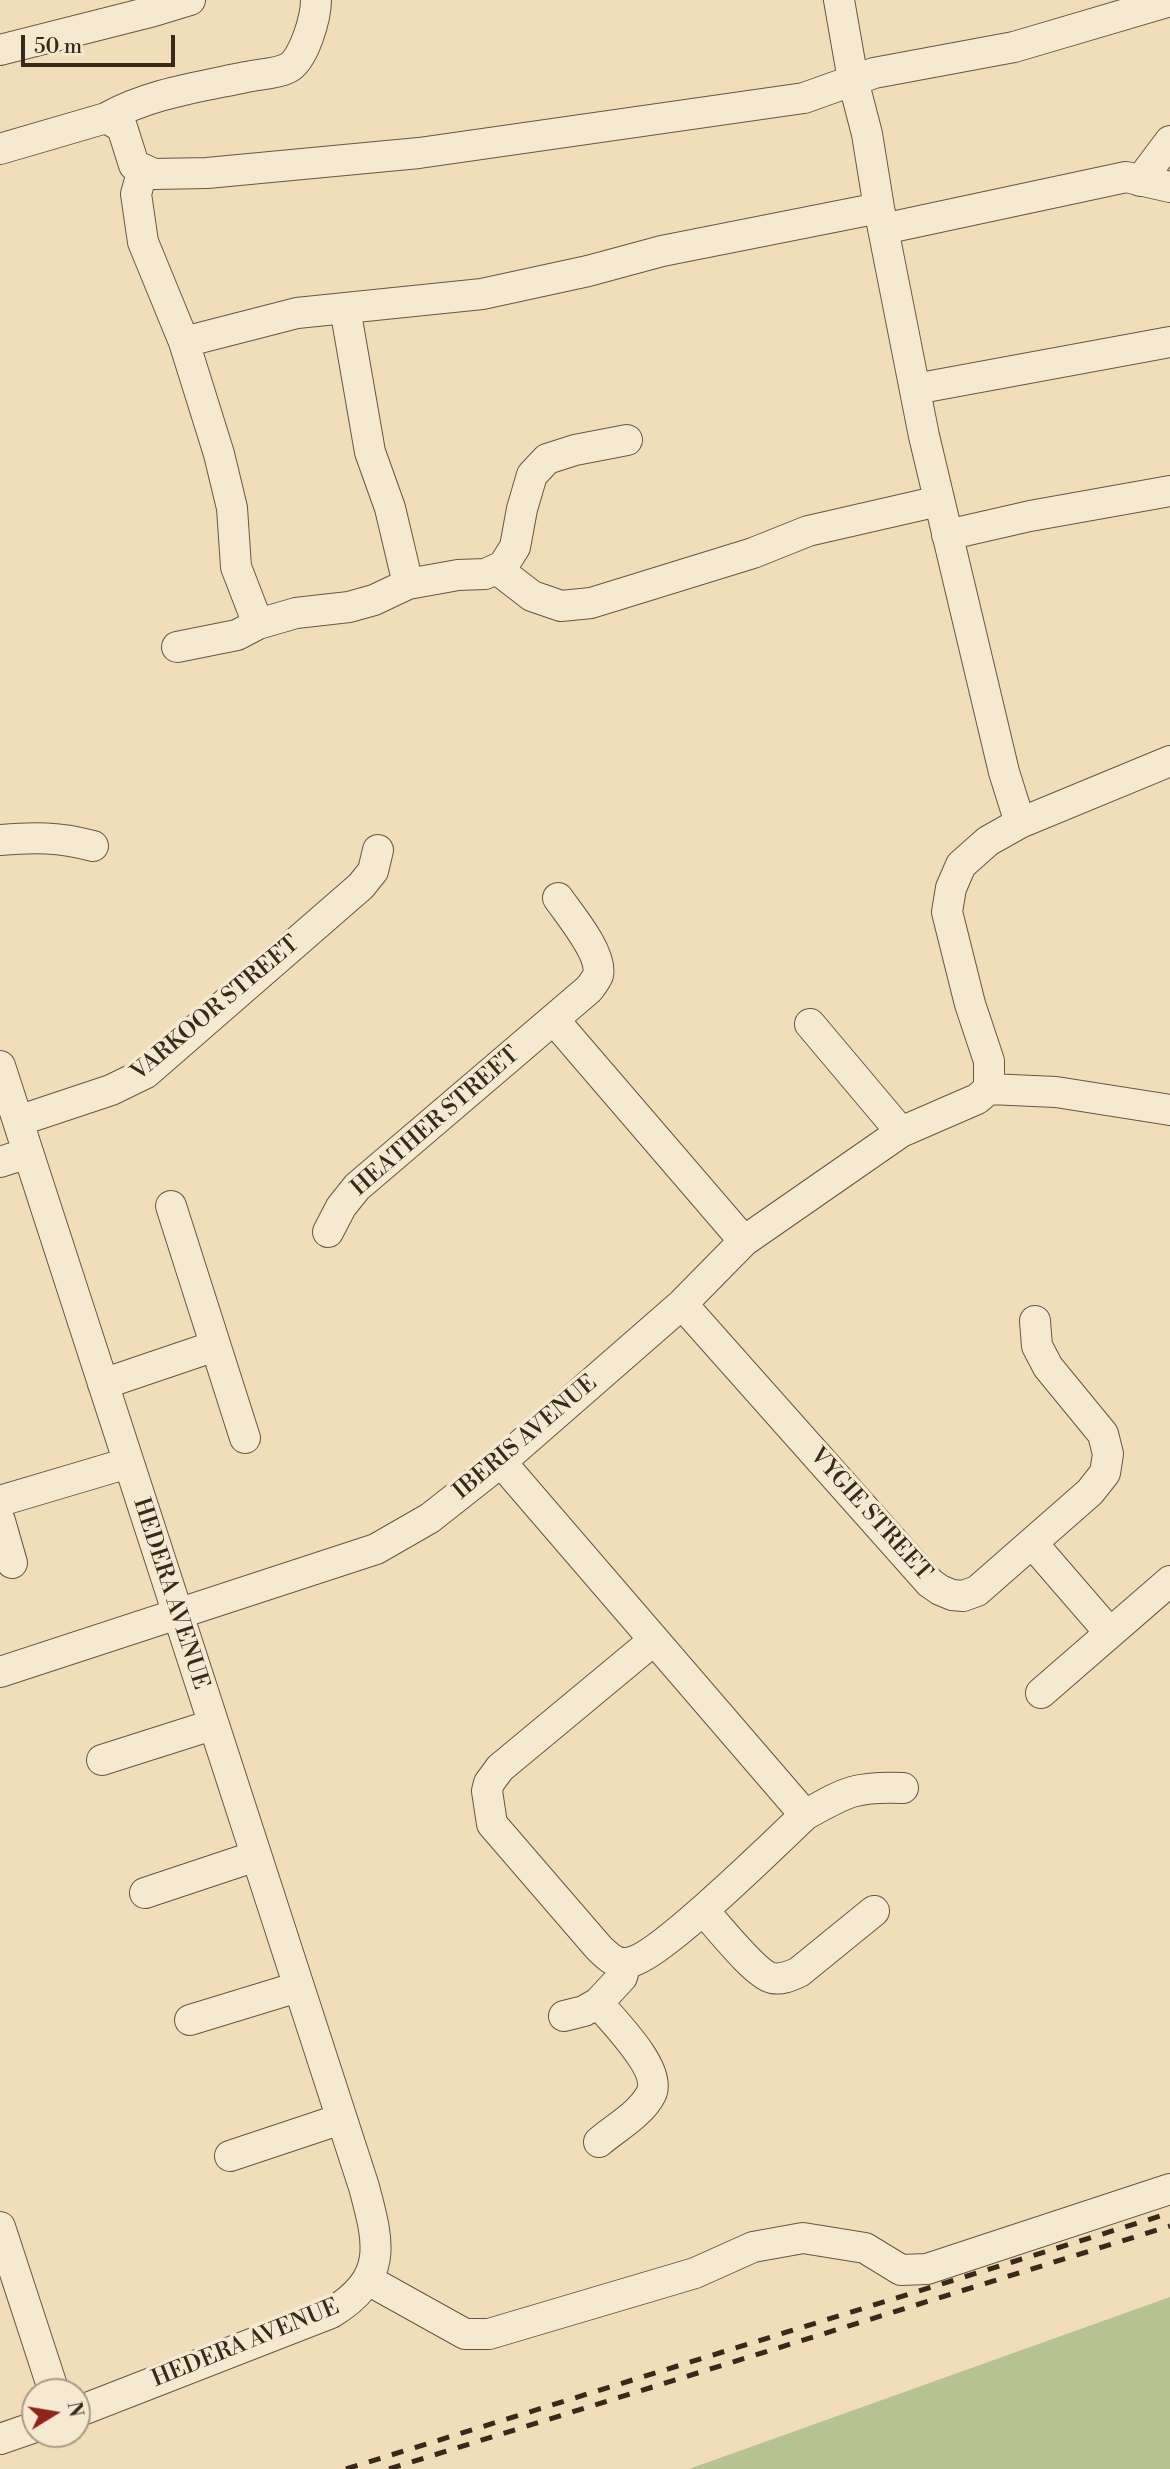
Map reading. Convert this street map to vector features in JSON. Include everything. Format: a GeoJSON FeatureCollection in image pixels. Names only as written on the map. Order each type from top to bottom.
{"type":"FeatureCollection","features":[{"type":"Feature","properties":{"kind":"street"},"geometry":{"type":"LineString","coordinates":[[0,50],[190,0]]}},
{"type":"Feature","properties":{"kind":"street"},"geometry":{"type":"LineString","coordinates":[[0,149],[106,118],[125,107],[180,91],[289,68],[302,52],[316,12],[316,0]]}},
{"type":"Feature","properties":{"kind":"street"},"geometry":{"type":"LineString","coordinates":[[839,0],[939,501],[1004,772],[1020,823]]}},
{"type":"Feature","properties":{"kind":"street"},"geometry":{"type":"LineString","coordinates":[[106,118],[122,127],[134,165],[154,174],[207,173],[419,153],[804,98],[874,73],[1014,47],[1170,1]]}},
{"type":"Feature","properties":{"kind":"street"},"geometry":{"type":"LineString","coordinates":[[1140,181],[1170,141]]}},
{"type":"Feature","properties":{"kind":"street"},"geometry":{"type":"LineString","coordinates":[[143,169],[136,194],[143,242],[184,342],[219,454],[232,509],[236,567],[258,624]]}},
{"type":"Feature","properties":{"kind":"street"},"geometry":{"type":"LineString","coordinates":[[184,342],[297,313],[482,294],[588,271],[662,251],[881,219],[1126,177],[1170,187]]}},
{"type":"Feature","properties":{"kind":"street"},"geometry":{"type":"LineString","coordinates":[[345,308],[370,452],[390,508],[408,584]]}},
{"type":"Feature","properties":{"kind":"street"},"geometry":{"type":"LineString","coordinates":[[915,389],[1170,342]]}},
{"type":"Feature","properties":{"kind":"street"},"geometry":{"type":"LineString","coordinates":[[177,647],[237,635],[258,624],[296,613],[349,607],[374,600],[408,584],[458,575],[485,574],[497,569],[503,566],[515,547],[532,475],[547,459],[627,440]]}},
{"type":"Feature","properties":{"kind":"street"},"geometry":{"type":"LineString","coordinates":[[947,535],[1030,516],[1170,491]]}},
{"type":"Feature","properties":{"kind":"street"},"geometry":{"type":"LineString","coordinates":[[497,569],[532,596],[551,603],[561,606],[591,603],[753,553],[808,531],[939,501]]}},
{"type":"Feature","properties":{"kind":"street"},"geometry":{"type":"LineString","coordinates":[[1170,761],[1020,823],[988,841],[961,865],[951,888],[947,912],[989,1061],[989,1089],[1056,1092],[1170,1110]]}},
{"type":"Feature","properties":{"kind":"street"},"geometry":{"type":"LineString","coordinates":[[0,840],[38,836],[93,846]]}},
{"type":"Feature","properties":{"kind":"street","name":"VARKOOR STREET"},"geometry":{"type":"LineString","coordinates":[[18,1121],[111,1090],[146,1073],[361,886],[373,871],[378,850]]}},
{"type":"Feature","properties":{"kind":"street","name":"HEATHER STREET"},"geometry":{"type":"LineString","coordinates":[[328,1232],[341,1207],[357,1187],[554,1020],[589,989],[598,977],[598,967],[583,934],[558,898]]}},
{"type":"Feature","properties":{"kind":"street"},"geometry":{"type":"LineString","coordinates":[[554,1020],[744,1241]]}},
{"type":"Feature","properties":{"kind":"street"},"geometry":{"type":"LineString","coordinates":[[810,1024],[901,1132]]}},
{"type":"Feature","properties":{"kind":"street","name":"HEDERA AVENUE"},"geometry":{"type":"LineString","coordinates":[[0,1066],[18,1121],[14,1158],[103,1384],[364,2187],[377,2242],[375,2261],[368,2280],[353,2300],[331,2313],[91,2407]]}},
{"type":"Feature","properties":{"kind":"street","name":"IBERIS AVENUE"},"geometry":{"type":"LineString","coordinates":[[0,1672],[376,1549],[430,1518],[501,1462],[682,1304],[744,1241],[901,1132],[977,1099],[989,1089]]}},
{"type":"Feature","properties":{"kind":"street"},"geometry":{"type":"LineString","coordinates":[[171,1206],[245,1438]]}},
{"type":"Feature","properties":{"kind":"street","name":"VYGIE STREET"},"geometry":{"type":"LineString","coordinates":[[682,1304],[930,1583],[940,1590],[963,1596],[977,1591],[1033,1544],[1101,1481],[1105,1474],[1108,1454],[1103,1434],[1048,1367],[1037,1346],[1035,1321]]}},
{"type":"Feature","properties":{"kind":"street"},"geometry":{"type":"LineString","coordinates":[[103,1384],[215,1346]]}},
{"type":"Feature","properties":{"kind":"street"},"geometry":{"type":"LineString","coordinates":[[501,1462],[805,1815]]}},
{"type":"Feature","properties":{"kind":"street"},"geometry":{"type":"LineString","coordinates":[[0,1501],[128,1463]]}},
{"type":"Feature","properties":{"kind":"street"},"geometry":{"type":"LineString","coordinates":[[0,1521],[12,1563]]}},
{"type":"Feature","properties":{"kind":"street"},"geometry":{"type":"LineString","coordinates":[[1033,1544],[1110,1633]]}},
{"type":"Feature","properties":{"kind":"street"},"geometry":{"type":"LineString","coordinates":[[1041,1693],[1170,1581]]}},
{"type":"Feature","properties":{"kind":"street"},"geometry":{"type":"LineString","coordinates":[[653,1641],[500,1768],[489,1783],[487,1791],[492,1824],[610,1959],[625,1963],[643,1958],[703,1910],[805,1815],[845,1793],[870,1787],[903,1788]]}},
{"type":"Feature","properties":{"kind":"street"},"geometry":{"type":"LineString","coordinates":[[102,1760],[212,1726]]}},
{"type":"Feature","properties":{"kind":"street"},"geometry":{"type":"LineString","coordinates":[[145,1893],[256,1856]]}},
{"type":"Feature","properties":{"kind":"street"},"geometry":{"type":"LineString","coordinates":[[703,1910],[757,1969],[769,1978],[785,1979],[799,1972],[874,1911]]}},
{"type":"Feature","properties":{"kind":"street"},"geometry":{"type":"LineString","coordinates":[[564,2016],[584,2011],[598,2003],[621,1977],[625,1963]]}},
{"type":"Feature","properties":{"kind":"street"},"geometry":{"type":"LineString","coordinates":[[190,2020],[298,1987]]}},
{"type":"Feature","properties":{"kind":"street"},"geometry":{"type":"LineString","coordinates":[[598,2003],[647,2064],[653,2085],[651,2095],[641,2107],[599,2142]]}},
{"type":"Feature","properties":{"kind":"street"},"geometry":{"type":"LineString","coordinates":[[230,2156],[341,2119]]}},
{"type":"Feature","properties":{"kind":"street"},"geometry":{"type":"LineString","coordinates":[[368,2280],[465,2334],[489,2334],[695,2273],[753,2248],[803,2238],[865,2248],[901,2270],[927,2269],[1170,2189]]}},
{"type":"Feature","properties":{"kind":"street"},"geometry":{"type":"LineString","coordinates":[[0,2227],[49,2378]]}},
{"type":"Feature","properties":{"kind":"street"},"geometry":{"type":"LineString","coordinates":[[0,2439],[21,2432]]}},
{"type":"Feature","properties":{"kind":"green space"},"geometry":{"type":"Polygon","coordinates":[[[1170,2297],[1170,2469],[689,2469],[1170,2297]]]}},
{"type":"Feature","properties":{"kind":"railway"},"geometry":{"type":"LineString","coordinates":[[346,2469],[1170,2213]]}},
{"type":"Feature","properties":{"kind":"railway"},"geometry":{"type":"LineString","coordinates":[[389,2469],[1170,2226]]}}]}
